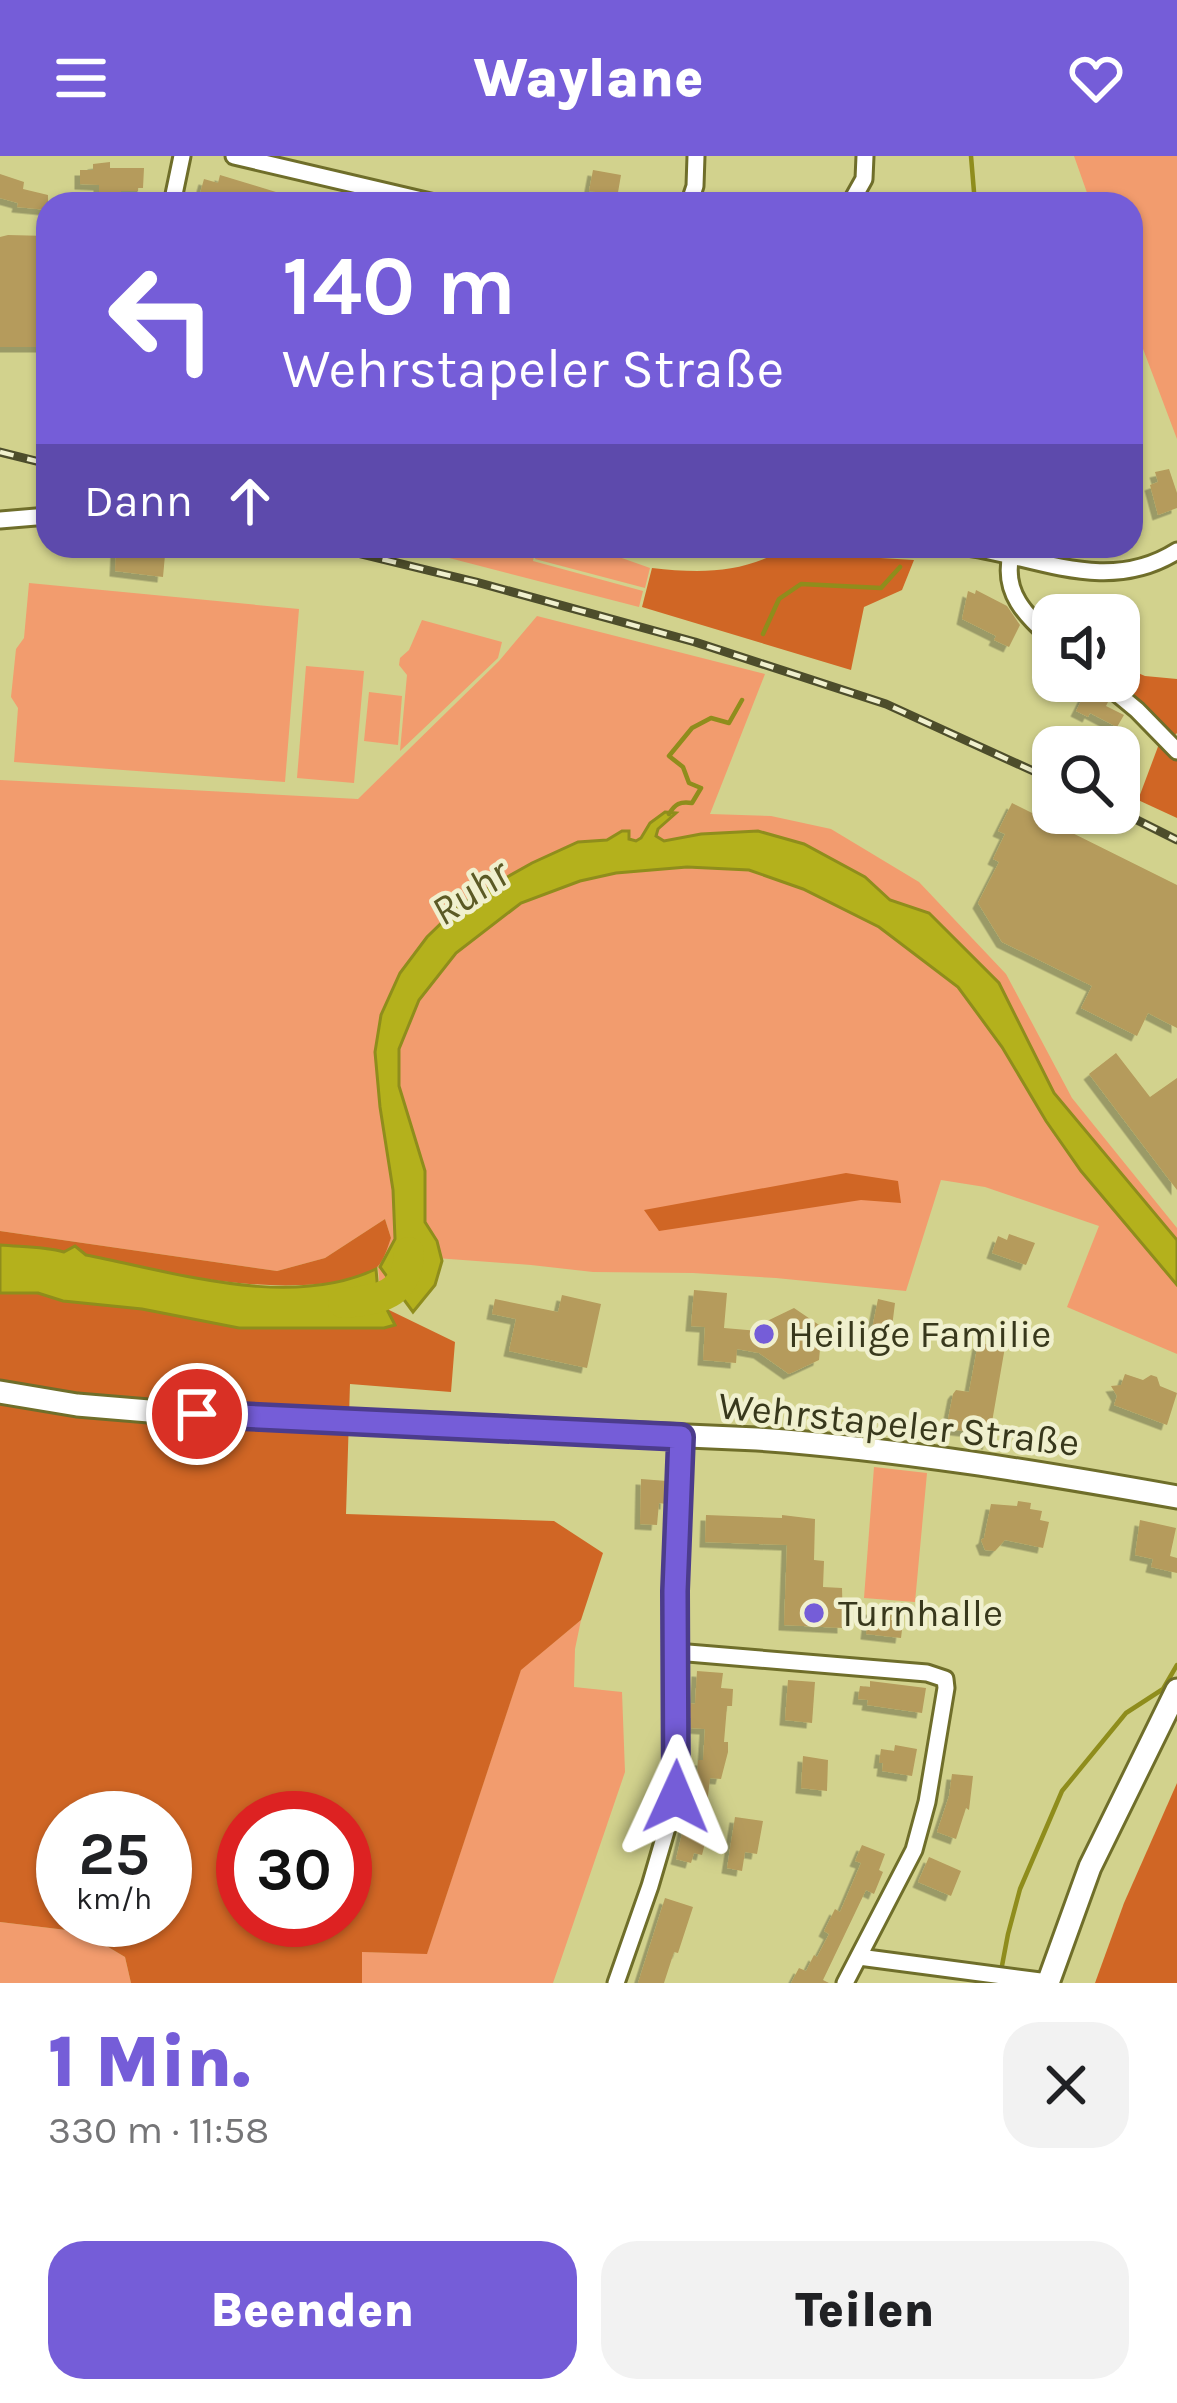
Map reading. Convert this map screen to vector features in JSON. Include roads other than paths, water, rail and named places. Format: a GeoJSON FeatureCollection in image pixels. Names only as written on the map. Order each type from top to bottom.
{"type":"FeatureCollection","features":[{"type":"Feature","properties":{"kind":"main road","name":"Wehrstapeler Straße"},"geometry":{"type":"LineString","coordinates":[[0,1391],[106,1408],[780,1441],[910,1453],[1177,1497]]}},
{"type":"Feature","properties":{"kind":"main road"},"geometry":{"type":"LineString","coordinates":[[1048,1983],[1090,1867],[1177,1690]]}},
{"type":"Feature","properties":{"kind":"street"},"geometry":{"type":"LineString","coordinates":[[174,192],[182,156]]}},
{"type":"Feature","properties":{"kind":"street"},"geometry":{"type":"LineString","coordinates":[[234,156],[388,192]]}},
{"type":"Feature","properties":{"kind":"street"},"geometry":{"type":"LineString","coordinates":[[692,192],[696,156]]}},
{"type":"Feature","properties":{"kind":"street"},"geometry":{"type":"LineString","coordinates":[[856,192],[864,178],[865,156]]}},
{"type":"Feature","properties":{"kind":"street"},"geometry":{"type":"LineString","coordinates":[[0,520],[36,517]]}},
{"type":"Feature","properties":{"kind":"street"},"geometry":{"type":"LineString","coordinates":[[1047,558],[1072,571],[1100,573],[1144,566],[1177,551]]}},
{"type":"Feature","properties":{"kind":"street"},"geometry":{"type":"LineString","coordinates":[[1011,558],[1008,576],[1021,610],[1032,620]]}},
{"type":"Feature","properties":{"kind":"street"},"geometry":{"type":"LineString","coordinates":[[1127,702],[1177,752]]}},
{"type":"Feature","properties":{"kind":"street"},"geometry":{"type":"LineString","coordinates":[[616,1983],[676,1797],[681,1437]]}},
{"type":"Feature","properties":{"kind":"street"},"geometry":{"type":"LineString","coordinates":[[676,1652],[927,1673],[944,1679],[941,1721],[919,1835],[845,1983]]}},
{"type":"Feature","properties":{"kind":"street"},"geometry":{"type":"LineString","coordinates":[[859,1957],[1048,1983]]}},
{"type":"Feature","properties":{"kind":"waterway"},"geometry":{"type":"LineString","coordinates":[[971,156],[974,192]]}},
{"type":"Feature","properties":{"kind":"waterway"},"geometry":{"type":"LineString","coordinates":[[763,634],[779,599],[801,584],[881,588],[900,567]]}},
{"type":"Feature","properties":{"kind":"waterway"},"geometry":{"type":"LineString","coordinates":[[669,814],[678,804],[692,803],[701,788],[689,783],[683,767],[669,756],[692,728],[711,718],[729,723],[742,700]]}},
{"type":"Feature","properties":{"kind":"waterway","name":"Ruhr"},"geometry":{"type":"LineString","coordinates":[[343,1303],[379,1297],[397,1287],[409,1252]]}},
{"type":"Feature","properties":{"kind":"waterway"},"geometry":{"type":"LineString","coordinates":[[1001,1971],[1020,1889],[1062,1791],[1126,1713],[1163,1689],[1177,1665]]}},
{"type":"Feature","properties":{"kind":"railway"},"geometry":{"type":"LineString","coordinates":[[0,452],[36,461]]}},
{"type":"Feature","properties":{"kind":"railway"},"geometry":{"type":"LineString","coordinates":[[377,558],[695,642],[886,704],[1032,770]]}},
{"type":"Feature","properties":{"kind":"railway"},"geometry":{"type":"LineString","coordinates":[[1140,822],[1177,840]]}},
{"type":"Feature","properties":{"kind":"place","name":"Heilige Familie"},"geometry":{"type":"Point","coordinates":[764,1334]}},
{"type":"Feature","properties":{"kind":"place","name":"Turnhalle"},"geometry":{"type":"Point","coordinates":[814,1613]}}]}
